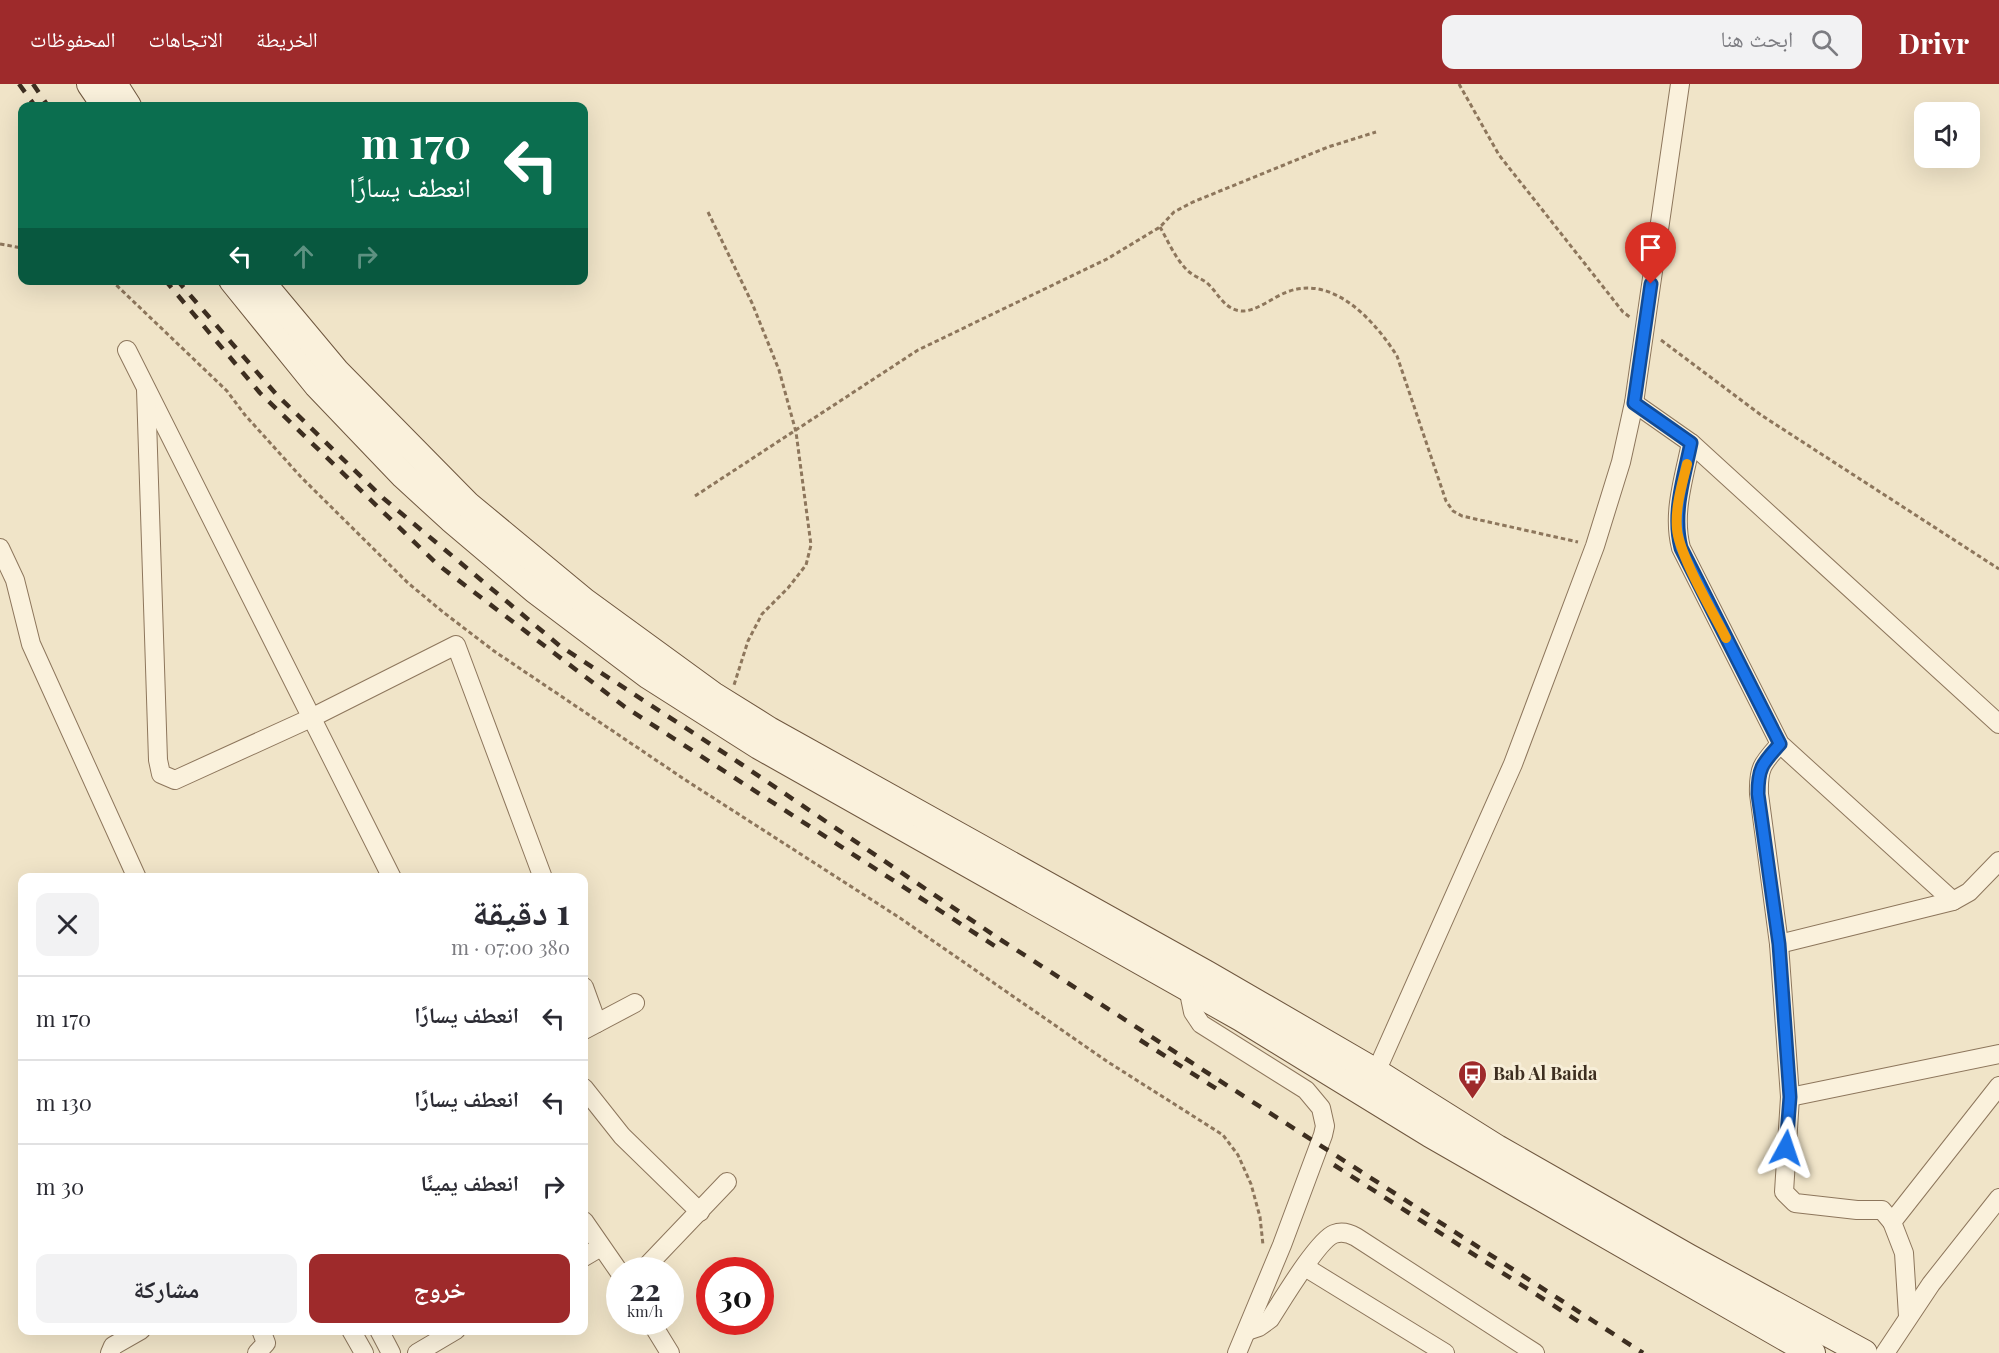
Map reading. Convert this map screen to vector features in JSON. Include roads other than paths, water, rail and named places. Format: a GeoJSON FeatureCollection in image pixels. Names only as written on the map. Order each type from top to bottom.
{"type":"FeatureCollection","features":[{"type":"Feature","properties":{"kind":"street"},"geometry":{"type":"LineString","coordinates":[[90,84],[102,102]]}},
{"type":"Feature","properties":{"kind":"street"},"geometry":{"type":"LineString","coordinates":[[114,84],[125,102]]}},
{"type":"Feature","properties":{"kind":"street"},"geometry":{"type":"LineString","coordinates":[[1376,1072],[1513,764],[1595,546],[1621,462],[1634,403],[1680,84]]}},
{"type":"Feature","properties":{"kind":"street"},"geometry":{"type":"LineString","coordinates":[[236,285],[317,385],[404,476],[451,519],[527,583],[610,648],[704,712],[759,746],[1241,1018],[1430,1134],[1812,1353]]}},
{"type":"Feature","properties":{"kind":"street"},"geometry":{"type":"LineString","coordinates":[[264,285],[336,371],[468,506],[584,601],[727,704],[769,730],[1146,939],[1376,1072],[1443,1116],[1688,1257],[1864,1353]]}},
{"type":"Feature","properties":{"kind":"street"},"geometry":{"type":"LineString","coordinates":[[127,350],[389,873]]}},
{"type":"Feature","properties":{"kind":"street"},"geometry":{"type":"LineString","coordinates":[[146,389],[158,760],[161,774],[176,780],[311,717],[456,645],[541,873]]}},
{"type":"Feature","properties":{"kind":"street"},"geometry":{"type":"LineString","coordinates":[[1634,403],[1691,443],[1999,724]]}},
{"type":"Feature","properties":{"kind":"street"},"geometry":{"type":"LineString","coordinates":[[1691,443],[1677,513],[1677,531],[1681,548],[1780,744],[1953,901]]}},
{"type":"Feature","properties":{"kind":"street"},"geometry":{"type":"LineString","coordinates":[[0,548],[15,580],[31,644],[135,873]]}},
{"type":"Feature","properties":{"kind":"street"},"geometry":{"type":"LineString","coordinates":[[1780,744],[1761,765],[1758,774],[1758,794],[1779,944],[1790,1097],[1783,1187],[1790,1200],[1801,1204],[1857,1210],[1882,1210],[1892,1222],[1904,1253],[1908,1316]]}},
{"type":"Feature","properties":{"kind":"street"},"geometry":{"type":"LineString","coordinates":[[1779,944],[1953,901],[1969,892],[1999,861]]}},
{"type":"Feature","properties":{"kind":"street"},"geometry":{"type":"LineString","coordinates":[[1188,988],[1193,1012],[1201,1024],[1306,1090],[1317,1101],[1324,1117],[1323,1135],[1306,1183],[1237,1353]]}},
{"type":"Feature","properties":{"kind":"street"},"geometry":{"type":"LineString","coordinates":[[590,1026],[635,1003]]}},
{"type":"Feature","properties":{"kind":"street"},"geometry":{"type":"LineString","coordinates":[[1790,1097],[1999,1054]]}},
{"type":"Feature","properties":{"kind":"street"},"geometry":{"type":"LineString","coordinates":[[1892,1222],[1999,1086]]}},
{"type":"Feature","properties":{"kind":"street"},"geometry":{"type":"LineString","coordinates":[[588,1093],[622,1136],[700,1212]]}},
{"type":"Feature","properties":{"kind":"street"},"geometry":{"type":"LineString","coordinates":[[656,1257],[727,1182]]}},
{"type":"Feature","properties":{"kind":"street"},"geometry":{"type":"LineString","coordinates":[[1885,1353],[1931,1284],[1999,1198]]}},
{"type":"Feature","properties":{"kind":"street"},"geometry":{"type":"LineString","coordinates":[[588,1227],[608,1257]]}},
{"type":"Feature","properties":{"kind":"street"},"geometry":{"type":"LineString","coordinates":[[1247,1330],[1259,1328],[1269,1319],[1326,1238],[1341,1232],[1349,1233],[1536,1353]]}},
{"type":"Feature","properties":{"kind":"street"},"geometry":{"type":"LineString","coordinates":[[588,1255],[601,1247]]}},
{"type":"Feature","properties":{"kind":"street"},"geometry":{"type":"LineString","coordinates":[[1305,1267],[1445,1353]]}},
{"type":"Feature","properties":{"kind":"street"},"geometry":{"type":"LineString","coordinates":[[110,1353],[113,1346],[132,1335]]}},
{"type":"Feature","properties":{"kind":"street"},"geometry":{"type":"LineString","coordinates":[[257,1353],[266,1343],[263,1335]]}},
{"type":"Feature","properties":{"kind":"street"},"geometry":{"type":"LineString","coordinates":[[354,1335],[364,1353]]}},
{"type":"Feature","properties":{"kind":"street"},"geometry":{"type":"LineString","coordinates":[[382,1335],[391,1353]]}},
{"type":"Feature","properties":{"kind":"street"},"geometry":{"type":"LineString","coordinates":[[417,1353],[448,1335]]}},
{"type":"Feature","properties":{"kind":"street"},"geometry":{"type":"LineString","coordinates":[[659,1335],[670,1353]]}},
{"type":"Feature","properties":{"kind":"railway"},"geometry":{"type":"LineString","coordinates":[[19,84],[32,102]]}},
{"type":"Feature","properties":{"kind":"railway"},"geometry":{"type":"LineString","coordinates":[[33,84],[45,102]]}},
{"type":"Feature","properties":{"kind":"railway"},"geometry":{"type":"LineString","coordinates":[[169,285],[260,393],[437,564],[625,707],[1001,950]]}},
{"type":"Feature","properties":{"kind":"railway"},"geometry":{"type":"LineString","coordinates":[[181,285],[276,394],[383,498],[560,646],[741,764],[1001,940],[1643,1353]]}},
{"type":"Feature","properties":{"kind":"railway"},"geometry":{"type":"LineString","coordinates":[[1140,1040],[1223,1093]]}},
{"type":"Feature","properties":{"kind":"railway"},"geometry":{"type":"LineString","coordinates":[[1334,1165],[1584,1325]]}},
{"type":"Feature","properties":{"kind":"place","name":"Bab Al Baida"},"geometry":{"type":"Point","coordinates":[1472,1100]}}]}
